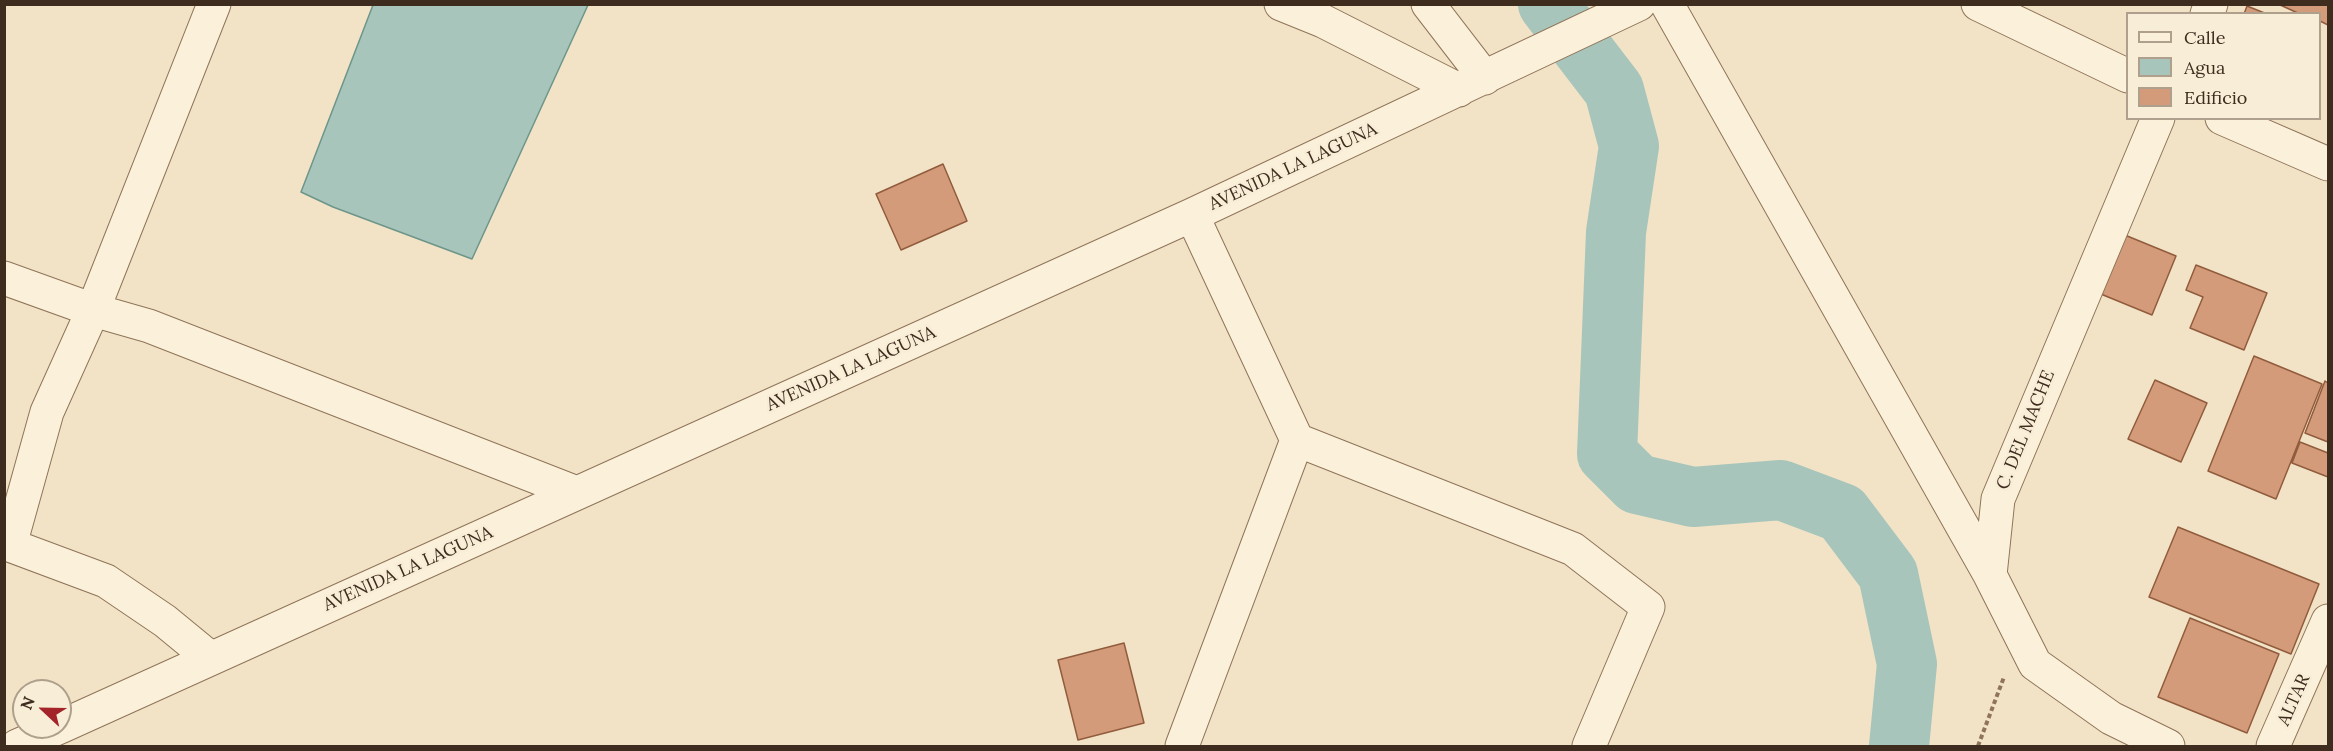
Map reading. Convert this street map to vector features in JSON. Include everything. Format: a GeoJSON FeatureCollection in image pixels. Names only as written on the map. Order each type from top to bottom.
{"type":"FeatureCollection","features":[{"type":"Feature","properties":{"kind":"street"},"geometry":{"type":"LineString","coordinates":[[210,658],[165,621],[106,581],[7,544],[46,412],[93,310],[214,4]]}},
{"type":"Feature","properties":{"kind":"street"},"geometry":{"type":"LineString","coordinates":[[1281,4],[1323,21],[1485,77]]}},
{"type":"Feature","properties":{"kind":"street"},"geometry":{"type":"LineString","coordinates":[[1428,4],[1485,77]]}},
{"type":"Feature","properties":{"kind":"street"},"geometry":{"type":"LineString","coordinates":[[1667,4],[1990,575],[2035,664],[2110,718],[2168,747]]}},
{"type":"Feature","properties":{"kind":"street"},"geometry":{"type":"LineString","coordinates":[[1978,4],[2126,76]]}},
{"type":"Feature","properties":{"kind":"street","name":"AVENIDA LA LAGUNA"},"geometry":{"type":"LineString","coordinates":[[72,721],[1192,215],[1628,10]]}},
{"type":"Feature","properties":{"kind":"street","name":"C. DEL MACHE"},"geometry":{"type":"LineString","coordinates":[[1990,575],[1998,499],[2157,120]]}},
{"type":"Feature","properties":{"kind":"street"},"geometry":{"type":"LineString","coordinates":[[2227,120],[2328,164]]}},
{"type":"Feature","properties":{"kind":"street"},"geometry":{"type":"LineString","coordinates":[[1192,215],[1297,440],[1573,549],[1648,607],[1589,747]]}},
{"type":"Feature","properties":{"kind":"street"},"geometry":{"type":"LineString","coordinates":[[4,278],[93,310],[149,326],[577,493]]}},
{"type":"Feature","properties":{"kind":"street"},"geometry":{"type":"LineString","coordinates":[[1182,747],[1297,440]]}},
{"type":"Feature","properties":{"kind":"street","name":"ALTAR"},"geometry":{"type":"LineString","coordinates":[[2273,747],[2328,621]]}},
{"type":"Feature","properties":{"kind":"street","name":"AVENIDA LA LAGUNA"},"geometry":{"type":"LineString","coordinates":[[17,747],[34,739]]}},
{"type":"Feature","properties":{"kind":"path"},"geometry":{"type":"LineString","coordinates":[[1978,747],[2020,634]]}},
{"type":"Feature","properties":{"kind":"water"},"geometry":{"type":"Polygon","coordinates":[[[373,5],[588,5],[472,259],[333,207],[301,192],[373,5]]]}},
{"type":"Feature","properties":{"kind":"building"},"geometry":{"type":"Polygon","coordinates":[[[2278,4],[2328,4],[2328,25],[2321,22],[2321,12],[2296,12],[2278,4]]]}},
{"type":"Feature","properties":{"kind":"building"},"geometry":{"type":"Polygon","coordinates":[[[2247,6],[2262,12],[2245,12],[2247,6]]]}},
{"type":"Feature","properties":{"kind":"building"},"geometry":{"type":"Polygon","coordinates":[[[943,164],[967,221],[901,250],[876,194],[943,164]]]}},
{"type":"Feature","properties":{"kind":"building"},"geometry":{"type":"Polygon","coordinates":[[[2115,231],[2176,256],[2152,315],[2091,290],[2115,231]]]}},
{"type":"Feature","properties":{"kind":"building"},"geometry":{"type":"Polygon","coordinates":[[[2196,265],[2267,293],[2244,350],[2190,328],[2203,297],[2186,290],[2196,265]]]}},
{"type":"Feature","properties":{"kind":"building"},"geometry":{"type":"Polygon","coordinates":[[[2254,356],[2322,384],[2276,499],[2208,471],[2254,356]]]}},
{"type":"Feature","properties":{"kind":"building"},"geometry":{"type":"Polygon","coordinates":[[[2155,380],[2207,403],[2181,462],[2128,439],[2155,380]]]}},
{"type":"Feature","properties":{"kind":"building"},"geometry":{"type":"Polygon","coordinates":[[[2325,381],[2328,383],[2328,442],[2305,433],[2325,381]]]}},
{"type":"Feature","properties":{"kind":"building"},"geometry":{"type":"Polygon","coordinates":[[[2300,442],[2328,453],[2328,477],[2292,463],[2300,442]]]}},
{"type":"Feature","properties":{"kind":"building"},"geometry":{"type":"Polygon","coordinates":[[[2178,527],[2319,584],[2291,654],[2149,597],[2178,527]]]}},
{"type":"Feature","properties":{"kind":"building"},"geometry":{"type":"Polygon","coordinates":[[[2190,618],[2279,654],[2247,733],[2158,697],[2190,618]]]}},
{"type":"Feature","properties":{"kind":"building"},"geometry":{"type":"Polygon","coordinates":[[[1124,643],[1144,723],[1078,740],[1058,660],[1124,643]]]}},
{"type":"Feature","properties":{"kind":"waterway"},"geometry":{"type":"LineString","coordinates":[[1548,4],[1614,90],[1629,146],[1616,232],[1607,454],[1637,484],[1693,497],[1781,490],[1842,513],[1888,574],[1907,664],[1899,746]]}}]}
